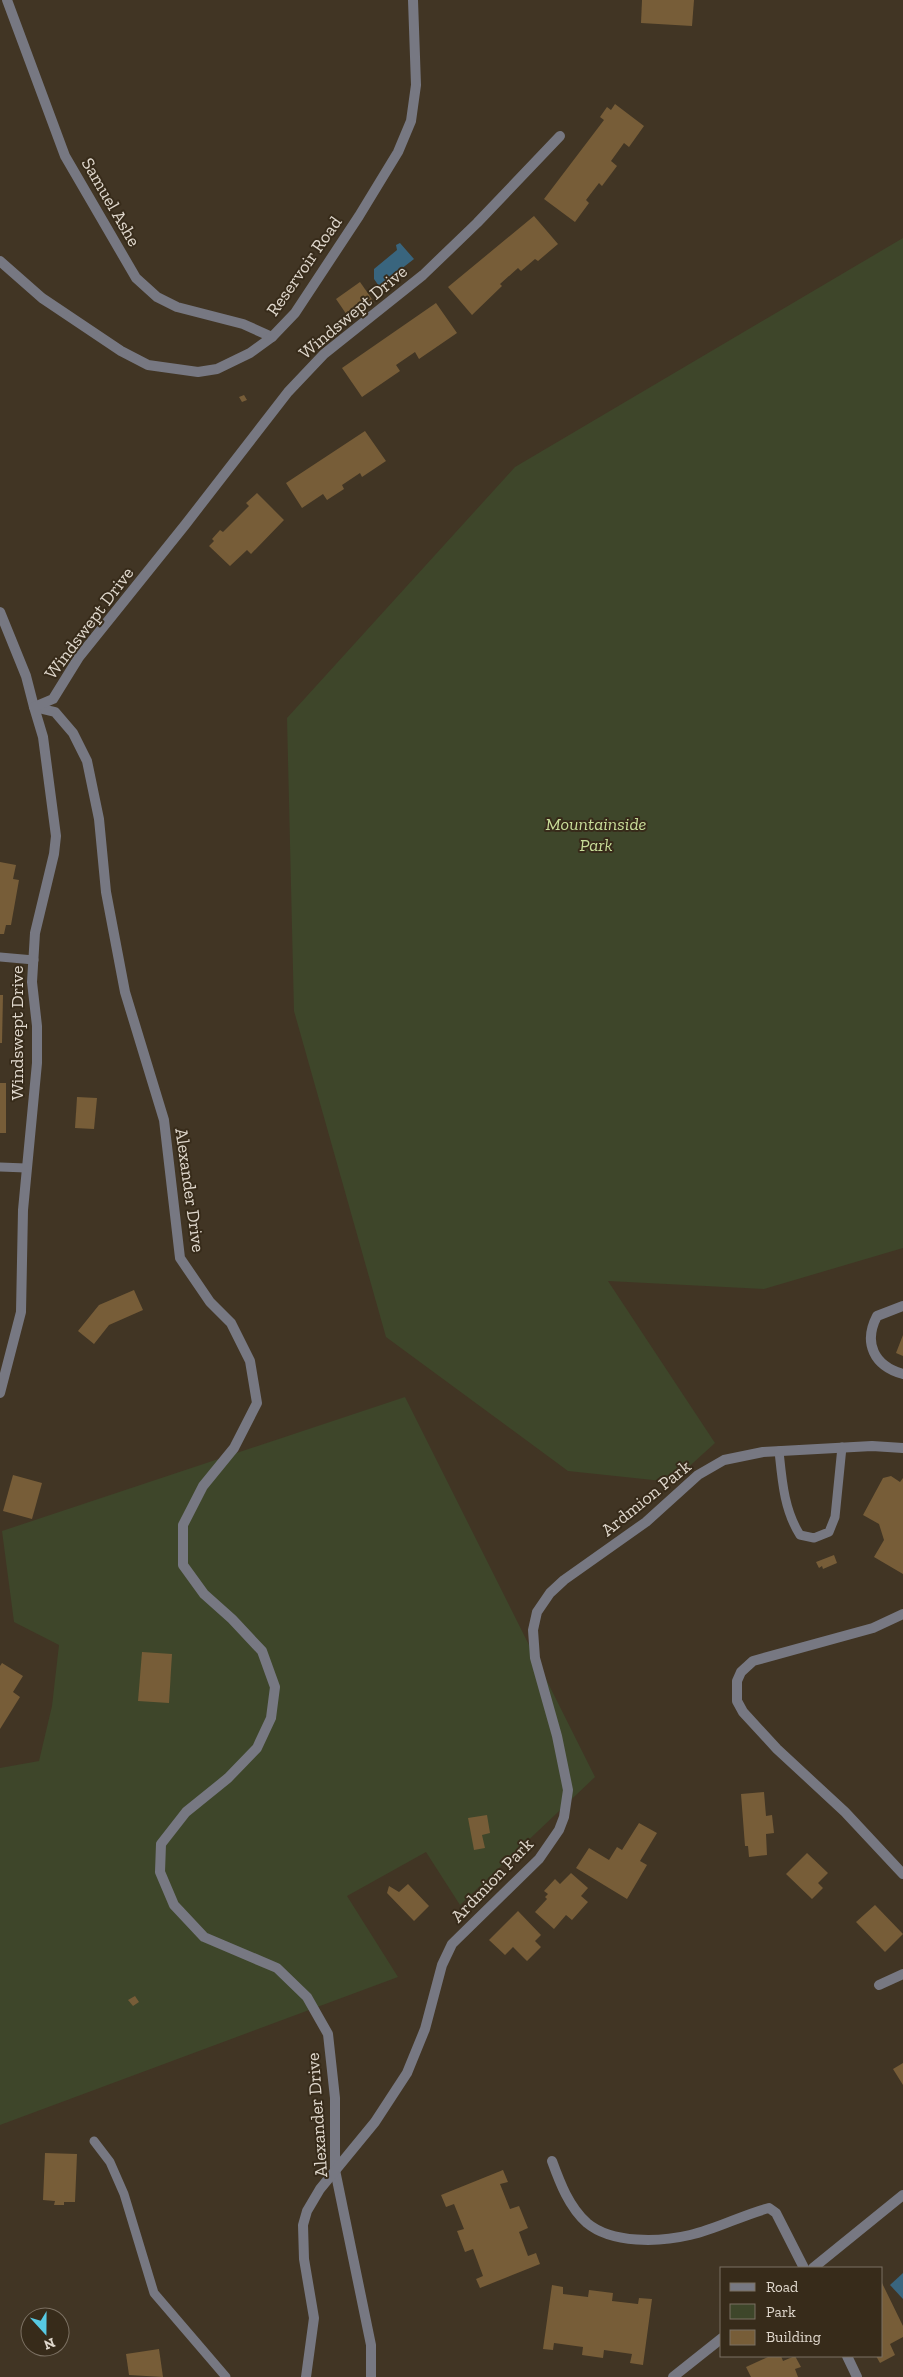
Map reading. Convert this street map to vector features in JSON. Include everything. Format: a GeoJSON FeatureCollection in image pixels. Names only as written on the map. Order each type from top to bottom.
{"type":"FeatureCollection","features":[{"type":"Feature","properties":{"kind":"street","name":"Samuel Ashe"},"geometry":{"type":"LineString","coordinates":[[7,0],[65,156],[136,278],[157,297],[177,306],[243,324],[272,337]]}},
{"type":"Feature","properties":{"kind":"street","name":"Reservoir Road"},"geometry":{"type":"LineString","coordinates":[[0,261],[42,298],[121,351],[148,365],[190,371],[217,369],[236,362],[272,337],[295,313],[359,216],[398,152],[411,121],[416,85],[413,0]]}},
{"type":"Feature","properties":{"kind":"street","name":"Windswept Drive"},"geometry":{"type":"LineString","coordinates":[[0,1393],[21,1312],[23,1210],[37,1063],[37,1026],[32,982],[35,933],[54,854],[56,836],[43,737],[34,707],[54,699],[79,657],[288,392],[324,354],[423,275],[477,224],[560,136]]}},
{"type":"Feature","properties":{"kind":"street"},"geometry":{"type":"LineString","coordinates":[[0,612],[26,676],[34,707]]}},
{"type":"Feature","properties":{"kind":"street","name":"Alexander Drive"},"geometry":{"type":"LineString","coordinates":[[34,707],[55,712],[73,733],[87,761],[99,820],[106,892],[125,992],[164,1120],[180,1258],[210,1302],[231,1323],[250,1361],[257,1403],[234,1448],[203,1486],[183,1525],[183,1565],[204,1594],[232,1619],[262,1651],[275,1687],[271,1718],[257,1748],[228,1778],[186,1812],[161,1844],[160,1872],[174,1905],[204,1937],[277,1968],[307,1997],[328,2034],[334,2098],[335,2170],[371,2345],[371,2377]]}},
{"type":"Feature","properties":{"kind":"street"},"geometry":{"type":"LineString","coordinates":[[903,1306],[877,1316],[870,1335],[871,1346],[876,1358],[885,1367],[903,1374]]}},
{"type":"Feature","properties":{"kind":"street","name":"Ardmion Park"},"geometry":{"type":"LineString","coordinates":[[306,2377],[314,2318],[304,2259],[303,2225],[307,2211],[335,2170],[375,2122],[407,2073],[425,2030],[442,1965],[452,1944],[539,1859],[559,1830],[564,1817],[568,1790],[535,1658],[533,1630],[537,1612],[550,1593],[564,1580],[646,1522],[698,1475],[724,1460],[763,1452],[872,1446],[903,1448]]}},
{"type":"Feature","properties":{"kind":"street"},"geometry":{"type":"LineString","coordinates":[[903,1614],[873,1628],[753,1660],[741,1672],[735,1691],[737,1701],[743,1712],[777,1748],[844,1812],[903,1874]]}},
{"type":"Feature","properties":{"kind":"street"},"geometry":{"type":"LineString","coordinates":[[879,1986],[903,1974]]}},
{"type":"Feature","properties":{"kind":"street"},"geometry":{"type":"LineString","coordinates":[[552,2160],[560,2183],[573,2207],[588,2224],[633,2240],[655,2240],[691,2235],[769,2208],[776,2213],[803,2267]]}},
{"type":"Feature","properties":{"kind":"street"},"geometry":{"type":"LineString","coordinates":[[813,2267],[903,2195]]}},
{"type":"Feature","properties":{"kind":"street"},"geometry":{"type":"LineString","coordinates":[[673,2377],[720,2340]]}},
{"type":"Feature","properties":{"kind":"street"},"geometry":{"type":"LineString","coordinates":[[847,2357],[857,2377]]}},
{"type":"Feature","properties":{"kind":"lane"},"geometry":{"type":"LineString","coordinates":[[0,957],[34,960]]}},
{"type":"Feature","properties":{"kind":"lane"},"geometry":{"type":"LineString","coordinates":[[0,1167],[26,1168]]}},
{"type":"Feature","properties":{"kind":"lane"},"geometry":{"type":"LineString","coordinates":[[779,1451],[784,1494],[792,1523],[800,1535],[814,1538],[829,1532],[835,1517],[842,1447]]}},
{"type":"Feature","properties":{"kind":"lane"},"geometry":{"type":"LineString","coordinates":[[94,2140],[110,2162],[124,2194],[154,2293],[226,2377]]}},
{"type":"Feature","properties":{"kind":"green space","name":"Mountainside Park"},"geometry":{"type":"Polygon","coordinates":[[[903,238],[903,1248],[764,1289],[608,1281],[715,1443],[672,1482],[568,1471],[386,1337],[294,1011],[287,718],[515,467],[903,238]]]}},
{"type":"Feature","properties":{"kind":"green space"},"geometry":{"type":"Polygon","coordinates":[[[405,1397],[595,1777],[460,1905],[426,1852],[347,1896],[398,1977],[0,2125],[0,1768],[39,1761],[52,1706],[59,1645],[14,1622],[2,1531],[405,1397]]]}},
{"type":"Feature","properties":{"kind":"water"},"geometry":{"type":"Polygon","coordinates":[[[400,243],[414,259],[383,283],[385,287],[381,289],[374,279],[374,269],[397,250],[396,245],[400,243]]]}},
{"type":"Feature","properties":{"kind":"water"},"geometry":{"type":"Polygon","coordinates":[[[903,2273],[903,2299],[890,2285],[903,2273]]]}},
{"type":"Feature","properties":{"kind":"building"},"geometry":{"type":"Polygon","coordinates":[[[642,0],[694,0],[692,26],[641,23],[642,0]]]}},
{"type":"Feature","properties":{"kind":"building"},"geometry":{"type":"Polygon","coordinates":[[[615,104],[644,126],[629,147],[624,143],[611,161],[617,166],[602,186],[599,183],[586,200],[589,203],[575,222],[544,199],[604,120],[600,117],[607,107],[611,110],[615,104]]]}},
{"type":"Feature","properties":{"kind":"building"},"geometry":{"type":"Polygon","coordinates":[[[534,216],[558,244],[538,261],[535,259],[521,271],[518,268],[500,284],[502,286],[472,315],[448,287],[534,216]]]}},
{"type":"Feature","properties":{"kind":"building"},"geometry":{"type":"Polygon","coordinates":[[[360,282],[374,302],[349,318],[336,299],[360,282]]]}},
{"type":"Feature","properties":{"kind":"building"},"geometry":{"type":"Polygon","coordinates":[[[436,303],[457,333],[419,359],[415,352],[396,365],[400,371],[362,397],[342,368],[436,303]]]}},
{"type":"Feature","properties":{"kind":"building"},"geometry":{"type":"Polygon","coordinates":[[[244,395],[247,400],[242,402],[239,397],[244,395]]]}},
{"type":"Feature","properties":{"kind":"building"},"geometry":{"type":"Polygon","coordinates":[[[365,431],[386,461],[362,477],[360,473],[342,485],[344,489],[327,500],[323,494],[302,508],[286,483],[365,431]]]}},
{"type":"Feature","properties":{"kind":"building"},"geometry":{"type":"Polygon","coordinates":[[[257,493],[284,520],[251,554],[247,550],[230,566],[209,546],[220,530],[223,532],[249,506],[246,503],[257,493]]]}},
{"type":"Feature","properties":{"kind":"building"},"geometry":{"type":"Polygon","coordinates":[[[0,862],[16,865],[13,879],[19,880],[11,925],[6,925],[4,934],[0,934],[0,862]]]}},
{"type":"Feature","properties":{"kind":"building"},"geometry":{"type":"Polygon","coordinates":[[[0,995],[3,995],[2,1043],[0,1043],[0,995]]]}},
{"type":"Feature","properties":{"kind":"building"},"geometry":{"type":"Polygon","coordinates":[[[0,1083],[6,1083],[6,1133],[0,1133],[0,1083]]]}},
{"type":"Feature","properties":{"kind":"building"},"geometry":{"type":"Polygon","coordinates":[[[77,1097],[97,1098],[94,1129],[75,1128],[77,1097]]]}},
{"type":"Feature","properties":{"kind":"building"},"geometry":{"type":"Polygon","coordinates":[[[134,1290],[143,1310],[109,1325],[94,1344],[78,1331],[99,1305],[134,1290]]]}},
{"type":"Feature","properties":{"kind":"building"},"geometry":{"type":"Polygon","coordinates":[[[903,1335],[903,1356],[896,1353],[903,1335]]]}},
{"type":"Feature","properties":{"kind":"building"},"geometry":{"type":"Polygon","coordinates":[[[13,1475],[42,1483],[32,1519],[3,1511],[13,1475]]]}},
{"type":"Feature","properties":{"kind":"building"},"geometry":{"type":"Polygon","coordinates":[[[891,1476],[900,1482],[903,1478],[903,1574],[874,1557],[884,1540],[879,1524],[863,1515],[883,1478],[891,1476]]]}},
{"type":"Feature","properties":{"kind":"building"},"geometry":{"type":"Polygon","coordinates":[[[834,1555],[837,1563],[823,1569],[822,1566],[819,1568],[816,1562],[834,1555]]]}},
{"type":"Feature","properties":{"kind":"building"},"geometry":{"type":"Polygon","coordinates":[[[142,1652],[172,1654],[169,1703],[138,1701],[142,1652]]]}},
{"type":"Feature","properties":{"kind":"building"},"geometry":{"type":"Polygon","coordinates":[[[2,1663],[23,1676],[13,1692],[20,1697],[0,1729],[0,1666],[2,1663]]]}},
{"type":"Feature","properties":{"kind":"building"},"geometry":{"type":"Polygon","coordinates":[[[764,1792],[766,1816],[772,1815],[774,1833],[766,1834],[767,1855],[749,1857],[748,1846],[745,1846],[741,1794],[764,1792]]]}},
{"type":"Feature","properties":{"kind":"building"},"geometry":{"type":"Polygon","coordinates":[[[487,1815],[490,1833],[482,1835],[485,1848],[474,1850],[468,1818],[487,1815]]]}},
{"type":"Feature","properties":{"kind":"building"},"geometry":{"type":"Polygon","coordinates":[[[639,1823],[657,1833],[640,1861],[647,1865],[627,1899],[576,1868],[589,1848],[609,1860],[617,1847],[622,1850],[639,1823]]]}},
{"type":"Feature","properties":{"kind":"building"},"geometry":{"type":"Polygon","coordinates":[[[807,1853],[828,1873],[818,1883],[823,1888],[812,1899],[786,1874],[807,1853]]]}},
{"type":"Feature","properties":{"kind":"building"},"geometry":{"type":"Polygon","coordinates":[[[571,1873],[588,1888],[581,1896],[588,1902],[572,1920],[566,1915],[554,1929],[535,1912],[547,1899],[545,1897],[548,1894],[544,1891],[555,1879],[560,1884],[571,1873]]]}},
{"type":"Feature","properties":{"kind":"building"},"geometry":{"type":"Polygon","coordinates":[[[408,1884],[429,1906],[414,1921],[387,1893],[389,1886],[399,1892],[408,1884]]]}},
{"type":"Feature","properties":{"kind":"building"},"geometry":{"type":"Polygon","coordinates":[[[875,1905],[903,1934],[885,1952],[856,1922],[875,1905]]]}},
{"type":"Feature","properties":{"kind":"building"},"geometry":{"type":"Polygon","coordinates":[[[518,1911],[541,1935],[535,1941],[541,1947],[527,1961],[513,1947],[505,1955],[489,1940],[518,1911]]]}},
{"type":"Feature","properties":{"kind":"building"},"geometry":{"type":"Polygon","coordinates":[[[135,1996],[139,2002],[133,2006],[128,2000],[135,1996]]]}},
{"type":"Feature","properties":{"kind":"building"},"geometry":{"type":"Polygon","coordinates":[[[903,2063],[903,2085],[893,2069],[903,2063]]]}},
{"type":"Feature","properties":{"kind":"building"},"geometry":{"type":"Polygon","coordinates":[[[45,2153],[77,2154],[75,2202],[64,2202],[64,2205],[54,2205],[55,2201],[43,2200],[45,2153]]]}},
{"type":"Feature","properties":{"kind":"building"},"geometry":{"type":"Polygon","coordinates":[[[503,2170],[508,2182],[500,2184],[510,2209],[519,2206],[528,2228],[519,2232],[528,2256],[536,2253],[540,2264],[480,2288],[476,2279],[483,2276],[473,2249],[465,2252],[457,2231],[464,2229],[454,2204],[446,2207],[441,2195],[503,2170]]]}},
{"type":"Feature","properties":{"kind":"building"},"geometry":{"type":"Polygon","coordinates":[[[552,2285],[563,2287],[563,2294],[588,2297],[589,2290],[613,2293],[612,2301],[638,2304],[639,2298],[652,2299],[643,2365],[630,2363],[632,2354],[604,2350],[603,2358],[582,2355],[583,2347],[554,2343],[553,2350],[543,2349],[552,2285]]]}},
{"type":"Feature","properties":{"kind":"building"},"geometry":{"type":"Polygon","coordinates":[[[883,2285],[903,2326],[903,2337],[890,2344],[895,2355],[880,2363],[877,2357],[883,2357],[883,2285]]]}},
{"type":"Feature","properties":{"kind":"building"},"geometry":{"type":"Polygon","coordinates":[[[159,2349],[163,2377],[129,2375],[126,2354],[159,2349]]]}},
{"type":"Feature","properties":{"kind":"building"},"geometry":{"type":"Polygon","coordinates":[[[768,2357],[781,2357],[783,2361],[796,2357],[801,2367],[795,2369],[798,2377],[751,2377],[746,2367],[768,2357]]]}}]}
